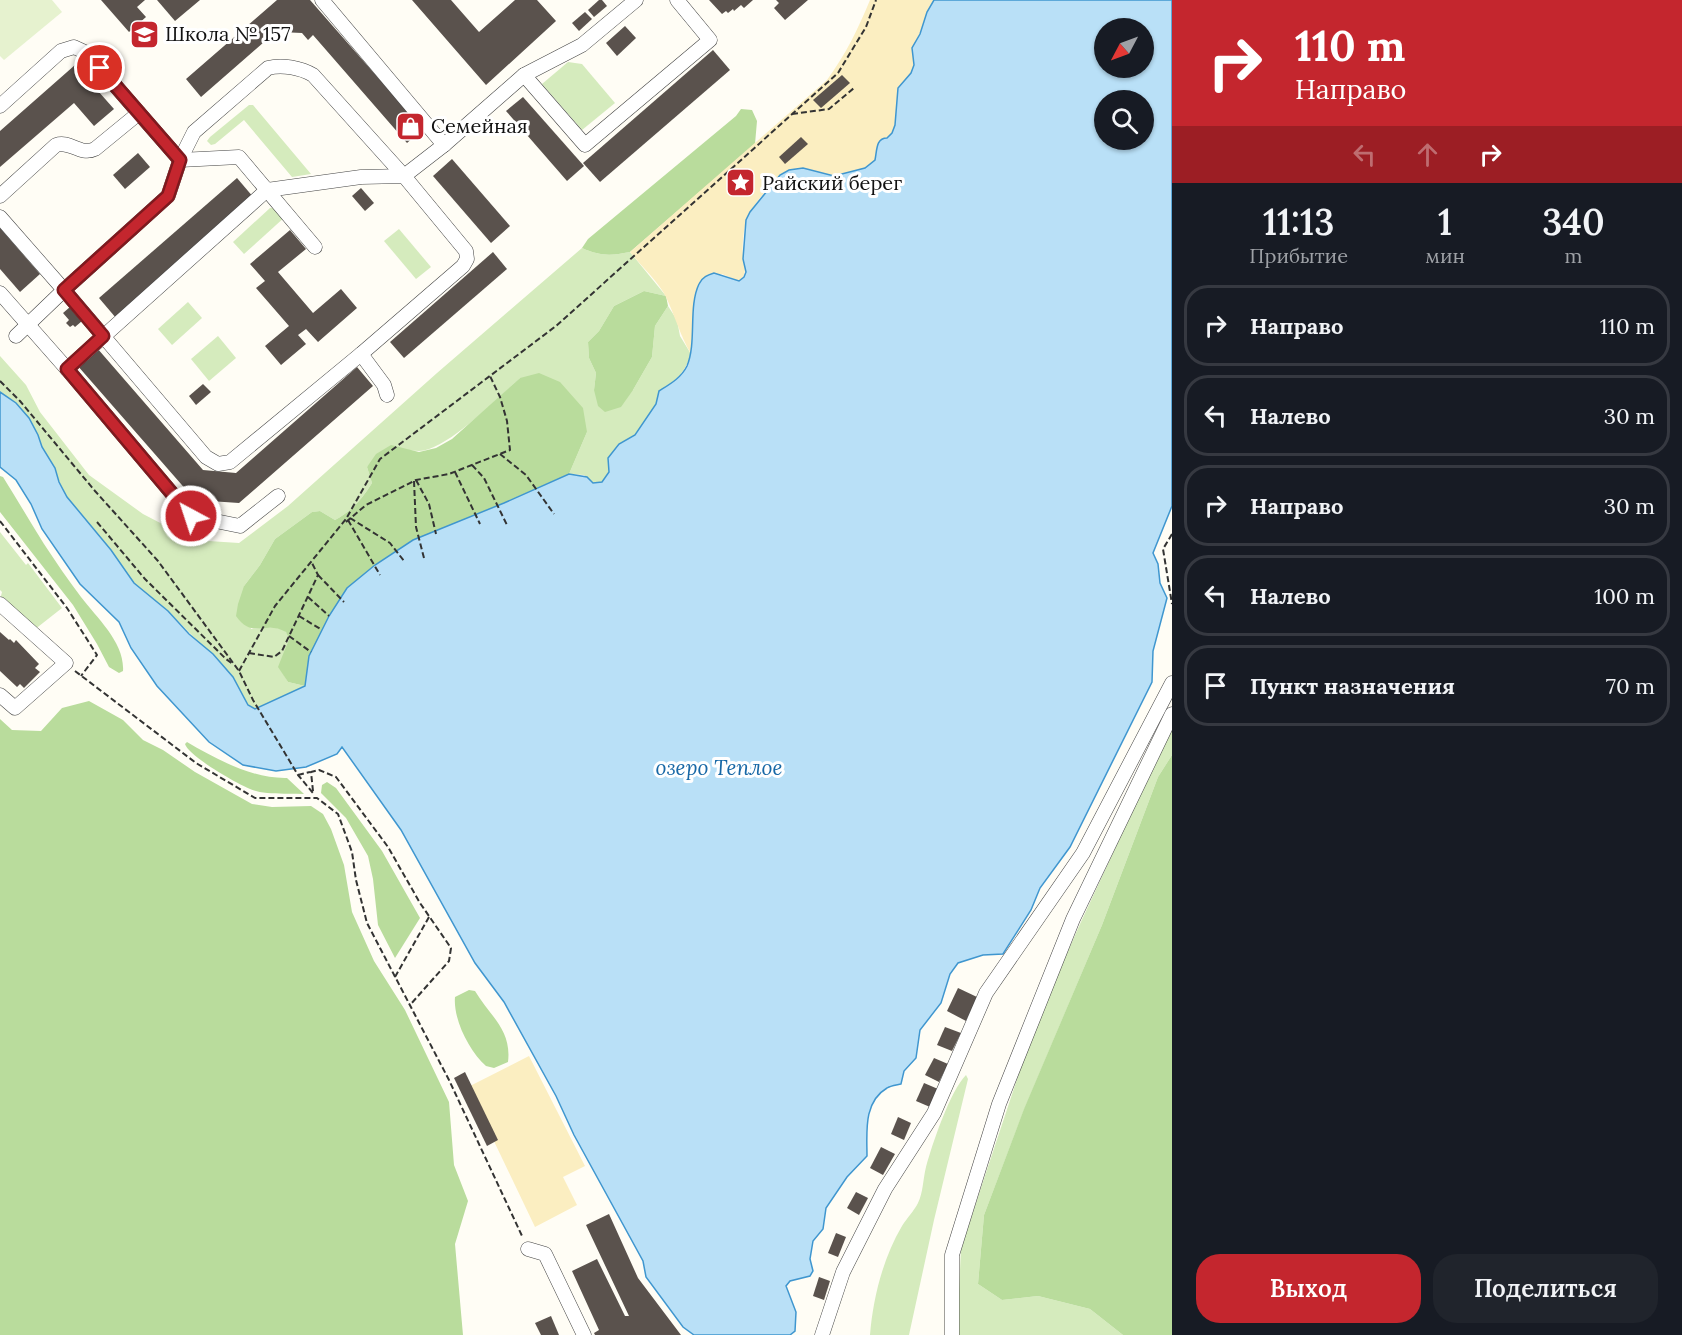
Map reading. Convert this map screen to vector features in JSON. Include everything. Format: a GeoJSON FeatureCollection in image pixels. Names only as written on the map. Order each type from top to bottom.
{"type":"FeatureCollection","features":[{"type":"Feature","properties":{"kind":"street"},"geometry":{"type":"LineString","coordinates":[[322,0],[444,145]]}},
{"type":"Feature","properties":{"kind":"street"},"geometry":{"type":"LineString","coordinates":[[67,369],[267,190],[361,177],[404,176],[444,145],[524,75],[582,45],[636,0]]}},
{"type":"Feature","properties":{"kind":"street"},"geometry":{"type":"LineString","coordinates":[[524,75],[585,145],[711,40],[677,0]]}},
{"type":"Feature","properties":{"kind":"street"},"geometry":{"type":"LineString","coordinates":[[0,105],[61,51],[74,47],[87,53],[180,160]]}},
{"type":"Feature","properties":{"kind":"street"},"geometry":{"type":"LineString","coordinates":[[0,217],[64,290],[206,457],[218,464],[230,462],[361,354],[463,266],[467,259],[465,251],[404,176],[313,75],[305,71],[277,66],[268,68],[194,132],[180,160],[168,196],[64,290],[16,336]]}},
{"type":"Feature","properties":{"kind":"street"},"geometry":{"type":"LineString","coordinates":[[0,196],[56,145],[66,144],[82,152],[89,152],[139,113]]}},
{"type":"Feature","properties":{"kind":"street"},"geometry":{"type":"LineString","coordinates":[[180,160],[239,157],[315,247]]}},
{"type":"Feature","properties":{"kind":"street"},"geometry":{"type":"LineString","coordinates":[[0,293],[191,516],[240,526],[278,496]]}},
{"type":"Feature","properties":{"kind":"street"},"geometry":{"type":"LineString","coordinates":[[361,354],[384,385],[387,395]]}},
{"type":"Feature","properties":{"kind":"street"},"geometry":{"type":"LineString","coordinates":[[0,604],[66,663],[15,708],[0,694]]}},
{"type":"Feature","properties":{"kind":"street"},"geometry":{"type":"LineString","coordinates":[[822,1335],[843,1272],[885,1189],[934,1113],[986,993],[1083,853],[1172,683]]}},
{"type":"Feature","properties":{"kind":"street"},"geometry":{"type":"LineString","coordinates":[[952,1335],[952,1255],[999,1104],[1073,919],[1172,714]]}},
{"type":"Feature","properties":{"kind":"street"},"geometry":{"type":"LineString","coordinates":[[528,1249],[545,1254],[584,1335]]}},
{"type":"Feature","properties":{"kind":"path"},"geometry":{"type":"LineString","coordinates":[[239,672],[275,606],[341,526],[380,459],[556,326],[838,73],[866,27],[876,0]]}},
{"type":"Feature","properties":{"kind":"path"},"geometry":{"type":"LineString","coordinates":[[792,114],[829,109],[854,88]]}},
{"type":"Feature","properties":{"kind":"path"},"geometry":{"type":"LineString","coordinates":[[341,526],[366,505],[415,480],[454,472],[510,450],[507,421],[500,397],[490,376]]}},
{"type":"Feature","properties":{"kind":"path"},"geometry":{"type":"LineString","coordinates":[[0,381],[20,401],[95,491],[158,561],[235,666],[298,775],[313,793]]}},
{"type":"Feature","properties":{"kind":"path"},"geometry":{"type":"LineString","coordinates":[[500,454],[526,475],[554,514]]}},
{"type":"Feature","properties":{"kind":"path"},"geometry":{"type":"LineString","coordinates":[[472,465],[484,478],[507,525]]}},
{"type":"Feature","properties":{"kind":"path"},"geometry":{"type":"LineString","coordinates":[[454,472],[480,524]]}},
{"type":"Feature","properties":{"kind":"path"},"geometry":{"type":"LineString","coordinates":[[415,480],[429,504],[436,534]]}},
{"type":"Feature","properties":{"kind":"path"},"geometry":{"type":"LineString","coordinates":[[415,480],[416,527],[423,558]]}},
{"type":"Feature","properties":{"kind":"path"},"geometry":{"type":"LineString","coordinates":[[349,520],[390,543],[404,561]]}},
{"type":"Feature","properties":{"kind":"path"},"geometry":{"type":"LineString","coordinates":[[349,520],[380,574]]}},
{"type":"Feature","properties":{"kind":"path"},"geometry":{"type":"LineString","coordinates":[[0,521],[67,608],[97,655],[81,677]]}},
{"type":"Feature","properties":{"kind":"path"},"geometry":{"type":"LineString","coordinates":[[97,522],[145,579],[235,666]]}},
{"type":"Feature","properties":{"kind":"path"},"geometry":{"type":"LineString","coordinates":[[1172,534],[1163,549],[1172,604]]}},
{"type":"Feature","properties":{"kind":"path"},"geometry":{"type":"LineString","coordinates":[[311,562],[318,575],[344,602]]}},
{"type":"Feature","properties":{"kind":"path"},"geometry":{"type":"LineString","coordinates":[[249,653],[274,657],[282,651],[318,575]]}},
{"type":"Feature","properties":{"kind":"path"},"geometry":{"type":"LineString","coordinates":[[308,597],[329,616]]}},
{"type":"Feature","properties":{"kind":"path"},"geometry":{"type":"LineString","coordinates":[[299,616],[322,630]]}},
{"type":"Feature","properties":{"kind":"path"},"geometry":{"type":"LineString","coordinates":[[289,636],[311,652]]}},
{"type":"Feature","properties":{"kind":"path"},"geometry":{"type":"LineString","coordinates":[[66,663],[81,677],[196,763],[255,798],[314,798],[338,814],[352,852],[356,880],[367,923],[449,1080],[528,1249]]}},
{"type":"Feature","properties":{"kind":"path"},"geometry":{"type":"LineString","coordinates":[[298,775],[319,771],[336,777],[388,848],[451,948],[449,961],[410,1005]]}},
{"type":"Feature","properties":{"kind":"path"},"geometry":{"type":"LineString","coordinates":[[311,772],[314,798]]}},
{"type":"Feature","properties":{"kind":"path"},"geometry":{"type":"LineString","coordinates":[[395,977],[430,917]]}},
{"type":"Feature","properties":{"kind":"green space"},"geometry":{"type":"Polygon","coordinates":[[[0,0],[52,0],[62,12],[4,60],[0,56],[0,0]]]}},
{"type":"Feature","properties":{"kind":"green space"},"geometry":{"type":"Polygon","coordinates":[[[568,62],[582,64],[615,103],[582,130],[542,84],[568,62]]]}},
{"type":"Feature","properties":{"kind":"green space"},"geometry":{"type":"Polygon","coordinates":[[[249,105],[253,105],[311,174],[292,177],[244,120],[215,144],[211,145],[207,141],[249,105]]]}},
{"type":"Feature","properties":{"kind":"green space"},"geometry":{"type":"Polygon","coordinates":[[[741,109],[752,110],[757,121],[755,144],[630,252],[605,254],[594,253],[582,248],[588,239],[736,116],[741,109]]]}},
{"type":"Feature","properties":{"kind":"green space"},"geometry":{"type":"Polygon","coordinates":[[[278,207],[286,216],[244,254],[233,242],[270,208],[278,207]]]}},
{"type":"Feature","properties":{"kind":"green space"},"geometry":{"type":"Polygon","coordinates":[[[399,229],[431,267],[416,279],[384,241],[399,229]]]}},
{"type":"Feature","properties":{"kind":"green space"},"geometry":{"type":"Polygon","coordinates":[[[582,248],[605,255],[630,252],[666,296],[644,291],[614,306],[599,331],[588,342],[589,358],[596,373],[594,390],[633,390],[652,357],[655,326],[668,306],[677,320],[680,336],[691,354],[683,372],[659,391],[656,404],[635,435],[619,444],[609,472],[602,482],[593,483],[584,475],[569,474],[587,432],[520,378],[472,422],[430,449],[419,451],[391,446],[367,467],[372,483],[352,509],[335,520],[320,511],[312,512],[275,539],[244,586],[251,629],[275,628],[286,632],[287,644],[279,667],[288,682],[305,686],[255,709],[248,705],[233,677],[168,611],[134,583],[111,550],[67,497],[38,435],[16,403],[0,392],[0,356],[26,385],[40,412],[89,475],[143,514],[193,540],[239,543],[288,506],[582,248]]]}},
{"type":"Feature","properties":{"kind":"green space"},"geometry":{"type":"Polygon","coordinates":[[[644,291],[666,296],[668,306],[655,326],[652,357],[621,407],[605,412],[598,406],[594,390],[596,373],[589,358],[588,342],[599,331],[614,306],[644,291]]]}},
{"type":"Feature","properties":{"kind":"green space"},"geometry":{"type":"Polygon","coordinates":[[[188,302],[202,318],[172,345],[158,329],[188,302]]]}},
{"type":"Feature","properties":{"kind":"green space"},"geometry":{"type":"Polygon","coordinates":[[[218,336],[236,358],[209,381],[191,359],[218,336]]]}},
{"type":"Feature","properties":{"kind":"green space"},"geometry":{"type":"Polygon","coordinates":[[[539,373],[560,382],[583,408],[587,432],[569,474],[470,518],[347,588],[309,656],[305,686],[288,682],[278,667],[289,639],[286,632],[272,628],[248,627],[236,616],[244,586],[275,539],[312,512],[320,511],[335,520],[352,509],[372,483],[367,467],[376,454],[391,445],[419,452],[436,448],[452,439],[520,378],[539,373]]]}},
{"type":"Feature","properties":{"kind":"green space"},"geometry":{"type":"Polygon","coordinates":[[[0,476],[3,477],[62,571],[109,631],[120,651],[123,671],[119,673],[109,667],[73,605],[0,512],[0,476]]]}},
{"type":"Feature","properties":{"kind":"green space"},"geometry":{"type":"Polygon","coordinates":[[[0,532],[26,565],[28,563],[62,608],[34,630],[0,600],[2,592],[0,590],[0,532]]]}},
{"type":"Feature","properties":{"kind":"green space"},"geometry":{"type":"Polygon","coordinates":[[[89,701],[123,720],[143,740],[252,804],[272,807],[311,806],[323,814],[344,865],[352,912],[374,961],[405,1010],[449,1102],[454,1165],[468,1201],[455,1244],[463,1335],[0,1335],[0,719],[12,730],[41,731],[62,708],[89,701]]]}},
{"type":"Feature","properties":{"kind":"green space"},"geometry":{"type":"Polygon","coordinates":[[[1172,726],[1172,755],[1158,777],[1102,925],[1024,1110],[984,1215],[978,1284],[1002,1300],[1038,1296],[1090,1309],[1123,1335],[957,1335],[961,1248],[1035,1025],[1172,726]]]}},
{"type":"Feature","properties":{"kind":"green space"},"geometry":{"type":"Polygon","coordinates":[[[187,742],[248,772],[287,778],[304,794],[267,793],[249,789],[205,763],[188,749],[185,744],[187,742]]]}},
{"type":"Feature","properties":{"kind":"green space"},"geometry":{"type":"Polygon","coordinates":[[[1172,755],[1172,1335],[1123,1335],[1090,1309],[1038,1296],[1002,1300],[978,1284],[984,1215],[1024,1109],[1102,925],[1158,777],[1172,755]]]}},
{"type":"Feature","properties":{"kind":"green space"},"geometry":{"type":"Polygon","coordinates":[[[327,782],[336,788],[382,851],[420,918],[395,958],[378,925],[368,856],[346,818],[321,793],[322,785],[327,782]]]}},
{"type":"Feature","properties":{"kind":"green space"},"geometry":{"type":"Polygon","coordinates":[[[469,990],[475,991],[499,1024],[507,1041],[508,1062],[494,1068],[486,1066],[480,1060],[459,1025],[455,997],[469,990]]]}},
{"type":"Feature","properties":{"kind":"green space"},"geometry":{"type":"Polygon","coordinates":[[[966,1075],[968,1079],[909,1335],[870,1335],[876,1293],[889,1251],[902,1226],[918,1203],[937,1132],[954,1093],[966,1075]]]}},
{"type":"Feature","properties":{"kind":"sand","name":"Райский берег"},"geometry":{"type":"Polygon","coordinates":[[[870,0],[934,0],[912,48],[914,65],[911,73],[898,88],[895,125],[892,133],[881,140],[875,160],[867,167],[830,176],[780,175],[758,201],[746,223],[743,246],[745,272],[742,278],[739,281],[722,274],[700,283],[695,304],[691,354],[663,291],[630,252],[827,80],[851,41],[870,0]]]}},
{"type":"Feature","properties":{"kind":"sand"},"geometry":{"type":"Polygon","coordinates":[[[529,1056],[585,1166],[563,1177],[577,1205],[535,1227],[468,1087],[529,1056]]]}},
{"type":"Feature","properties":{"kind":"water","name":"озеро Теплое"},"geometry":{"type":"Polygon","coordinates":[[[934,0],[1172,0],[1172,506],[1153,553],[1158,564],[1160,583],[1167,598],[1153,651],[1152,682],[1070,847],[1040,888],[1031,910],[1003,954],[983,955],[958,963],[950,974],[941,1003],[920,1030],[916,1058],[904,1071],[901,1084],[887,1088],[874,1101],[868,1119],[867,1156],[847,1177],[826,1208],[823,1229],[813,1241],[810,1259],[813,1271],[810,1276],[790,1281],[786,1286],[796,1312],[795,1331],[790,1335],[694,1335],[683,1327],[646,1277],[643,1261],[504,1002],[475,963],[401,830],[342,747],[337,754],[306,767],[276,771],[243,765],[209,742],[157,686],[131,648],[119,622],[80,584],[42,529],[31,504],[16,480],[0,467],[0,392],[16,403],[29,418],[67,497],[111,550],[134,583],[168,611],[189,634],[213,654],[233,677],[248,705],[255,709],[305,686],[309,656],[329,616],[347,588],[375,565],[413,540],[569,474],[587,477],[593,483],[602,482],[609,472],[608,458],[619,444],[635,435],[656,404],[659,391],[678,377],[687,366],[692,346],[694,303],[700,282],[714,273],[739,281],[744,277],[746,272],[743,259],[746,220],[780,175],[789,170],[803,168],[834,176],[865,168],[875,160],[879,142],[892,133],[895,125],[898,88],[911,73],[914,65],[912,48],[920,34],[927,12],[934,0]]]}},
{"type":"Feature","properties":{"kind":"building"},"geometry":{"type":"Polygon","coordinates":[[[101,0],[145,0],[137,7],[146,17],[129,32],[101,0]]]}},
{"type":"Feature","properties":{"kind":"building"},"geometry":{"type":"Polygon","coordinates":[[[157,0],[200,0],[175,21],[157,0]]]}},
{"type":"Feature","properties":{"kind":"building"},"geometry":{"type":"Polygon","coordinates":[[[277,0],[310,0],[423,129],[407,143],[313,35],[308,40],[302,33],[280,32],[273,38],[271,36],[201,97],[186,79],[277,0]]]}},
{"type":"Feature","properties":{"kind":"building"},"geometry":{"type":"Polygon","coordinates":[[[412,0],[451,0],[479,32],[515,0],[537,0],[556,21],[486,85],[412,0]]]}},
{"type":"Feature","properties":{"kind":"building"},"geometry":{"type":"Polygon","coordinates":[[[599,0],[607,6],[594,17],[588,10],[599,0]]]}},
{"type":"Feature","properties":{"kind":"building"},"geometry":{"type":"Polygon","coordinates":[[[709,0],[753,0],[744,8],[741,5],[734,11],[733,9],[722,14],[709,0]]]}},
{"type":"Feature","properties":{"kind":"building"},"geometry":{"type":"Polygon","coordinates":[[[776,0],[808,0],[785,20],[774,8],[779,3],[776,0]]]}},
{"type":"Feature","properties":{"kind":"building"},"geometry":{"type":"Polygon","coordinates":[[[585,12],[592,19],[579,31],[572,23],[585,12]]]}},
{"type":"Feature","properties":{"kind":"building"},"geometry":{"type":"Polygon","coordinates":[[[625,26],[636,38],[617,56],[606,43],[625,26]]]}},
{"type":"Feature","properties":{"kind":"building"},"geometry":{"type":"Polygon","coordinates":[[[713,50],[730,70],[600,182],[583,163],[713,50]]]}},
{"type":"Feature","properties":{"kind":"building"},"geometry":{"type":"Polygon","coordinates":[[[75,65],[114,109],[94,126],[74,103],[0,167],[0,131],[75,65]]]}},
{"type":"Feature","properties":{"kind":"building"},"geometry":{"type":"Polygon","coordinates":[[[842,75],[850,83],[821,108],[813,100],[842,75]]]}},
{"type":"Feature","properties":{"kind":"building"},"geometry":{"type":"Polygon","coordinates":[[[523,97],[584,166],[567,181],[506,111],[523,97]]]}},
{"type":"Feature","properties":{"kind":"building"},"geometry":{"type":"Polygon","coordinates":[[[801,137],[808,144],[785,164],[779,157],[801,137]]]}},
{"type":"Feature","properties":{"kind":"building"},"geometry":{"type":"Polygon","coordinates":[[[138,153],[150,167],[125,189],[113,175],[138,153]]]}},
{"type":"Feature","properties":{"kind":"building"},"geometry":{"type":"Polygon","coordinates":[[[452,159],[510,226],[491,243],[433,176],[452,159]]]}},
{"type":"Feature","properties":{"kind":"building"},"geometry":{"type":"Polygon","coordinates":[[[237,178],[254,198],[116,318],[99,298],[237,178]]]}},
{"type":"Feature","properties":{"kind":"building"},"geometry":{"type":"Polygon","coordinates":[[[361,188],[374,203],[365,211],[352,196],[361,188]]]}},
{"type":"Feature","properties":{"kind":"building"},"geometry":{"type":"Polygon","coordinates":[[[0,228],[40,274],[20,292],[0,269],[0,228]]]}},
{"type":"Feature","properties":{"kind":"building"},"geometry":{"type":"Polygon","coordinates":[[[290,230],[306,249],[278,272],[313,313],[341,289],[357,308],[318,342],[306,329],[298,335],[306,344],[281,365],[265,346],[289,326],[256,288],[265,281],[250,264],[290,230]]]}},
{"type":"Feature","properties":{"kind":"building"},"geometry":{"type":"Polygon","coordinates":[[[493,252],[507,269],[404,358],[390,342],[493,252]]]}},
{"type":"Feature","properties":{"kind":"building"},"geometry":{"type":"Polygon","coordinates":[[[70,307],[82,321],[75,327],[73,325],[70,327],[66,323],[69,320],[63,313],[70,307]]]}},
{"type":"Feature","properties":{"kind":"building"},"geometry":{"type":"Polygon","coordinates":[[[97,348],[203,470],[236,473],[357,367],[373,386],[239,503],[195,500],[77,365],[97,348]]]}},
{"type":"Feature","properties":{"kind":"building"},"geometry":{"type":"Polygon","coordinates":[[[203,384],[211,392],[196,405],[189,396],[203,384]]]}},
{"type":"Feature","properties":{"kind":"building"},"geometry":{"type":"Polygon","coordinates":[[[0,632],[14,643],[16,640],[39,664],[35,668],[40,672],[24,688],[20,684],[17,687],[0,671],[0,632]]]}},
{"type":"Feature","properties":{"kind":"building"},"geometry":{"type":"Polygon","coordinates":[[[958,988],[977,997],[966,1021],[947,1011],[958,988]]]}},
{"type":"Feature","properties":{"kind":"building"},"geometry":{"type":"Polygon","coordinates":[[[945,1027],[961,1033],[952,1051],[937,1045],[945,1027]]]}},
{"type":"Feature","properties":{"kind":"building"},"geometry":{"type":"Polygon","coordinates":[[[934,1058],[948,1064],[939,1082],[925,1075],[934,1058]]]}},
{"type":"Feature","properties":{"kind":"building"},"geometry":{"type":"Polygon","coordinates":[[[465,1072],[498,1140],[487,1146],[454,1078],[465,1072]]]}},
{"type":"Feature","properties":{"kind":"building"},"geometry":{"type":"Polygon","coordinates":[[[924,1083],[938,1089],[930,1107],[916,1101],[924,1083]]]}},
{"type":"Feature","properties":{"kind":"building"},"geometry":{"type":"Polygon","coordinates":[[[898,1117],[911,1123],[904,1140],[891,1134],[898,1117]]]}},
{"type":"Feature","properties":{"kind":"building"},"geometry":{"type":"Polygon","coordinates":[[[881,1147],[895,1154],[883,1175],[870,1168],[881,1147]]]}},
{"type":"Feature","properties":{"kind":"building"},"geometry":{"type":"Polygon","coordinates":[[[856,1192],[868,1198],[859,1215],[847,1208],[856,1192]]]}},
{"type":"Feature","properties":{"kind":"building"},"geometry":{"type":"Polygon","coordinates":[[[609,1214],[638,1278],[681,1335],[595,1335],[594,1333],[599,1330],[572,1271],[597,1259],[625,1316],[629,1316],[586,1225],[609,1214]]]}},
{"type":"Feature","properties":{"kind":"building"},"geometry":{"type":"Polygon","coordinates":[[[836,1233],[846,1237],[838,1257],[828,1253],[836,1233]]]}},
{"type":"Feature","properties":{"kind":"building"},"geometry":{"type":"Polygon","coordinates":[[[819,1277],[830,1281],[824,1300],[813,1296],[819,1277]]]}},
{"type":"Feature","properties":{"kind":"building"},"geometry":{"type":"Polygon","coordinates":[[[551,1316],[559,1335],[541,1335],[535,1323],[551,1316]]]}},
{"type":"Feature","properties":{"kind":"place","name":"Школа № 157"},"geometry":{"type":"Point","coordinates":[144,34]}},
{"type":"Feature","properties":{"kind":"place","name":"Семейная"},"geometry":{"type":"Point","coordinates":[410,126]}},
{"type":"Feature","properties":{"kind":"place","name":"Райский берег"},"geometry":{"type":"Point","coordinates":[741,183]}},
{"type":"Feature","properties":{"kind":"route"},"geometry":{"type":"LineString","coordinates":[[100,68],[180,160],[168,196],[64,290],[103,336],[67,369],[191,516]]}}]}
